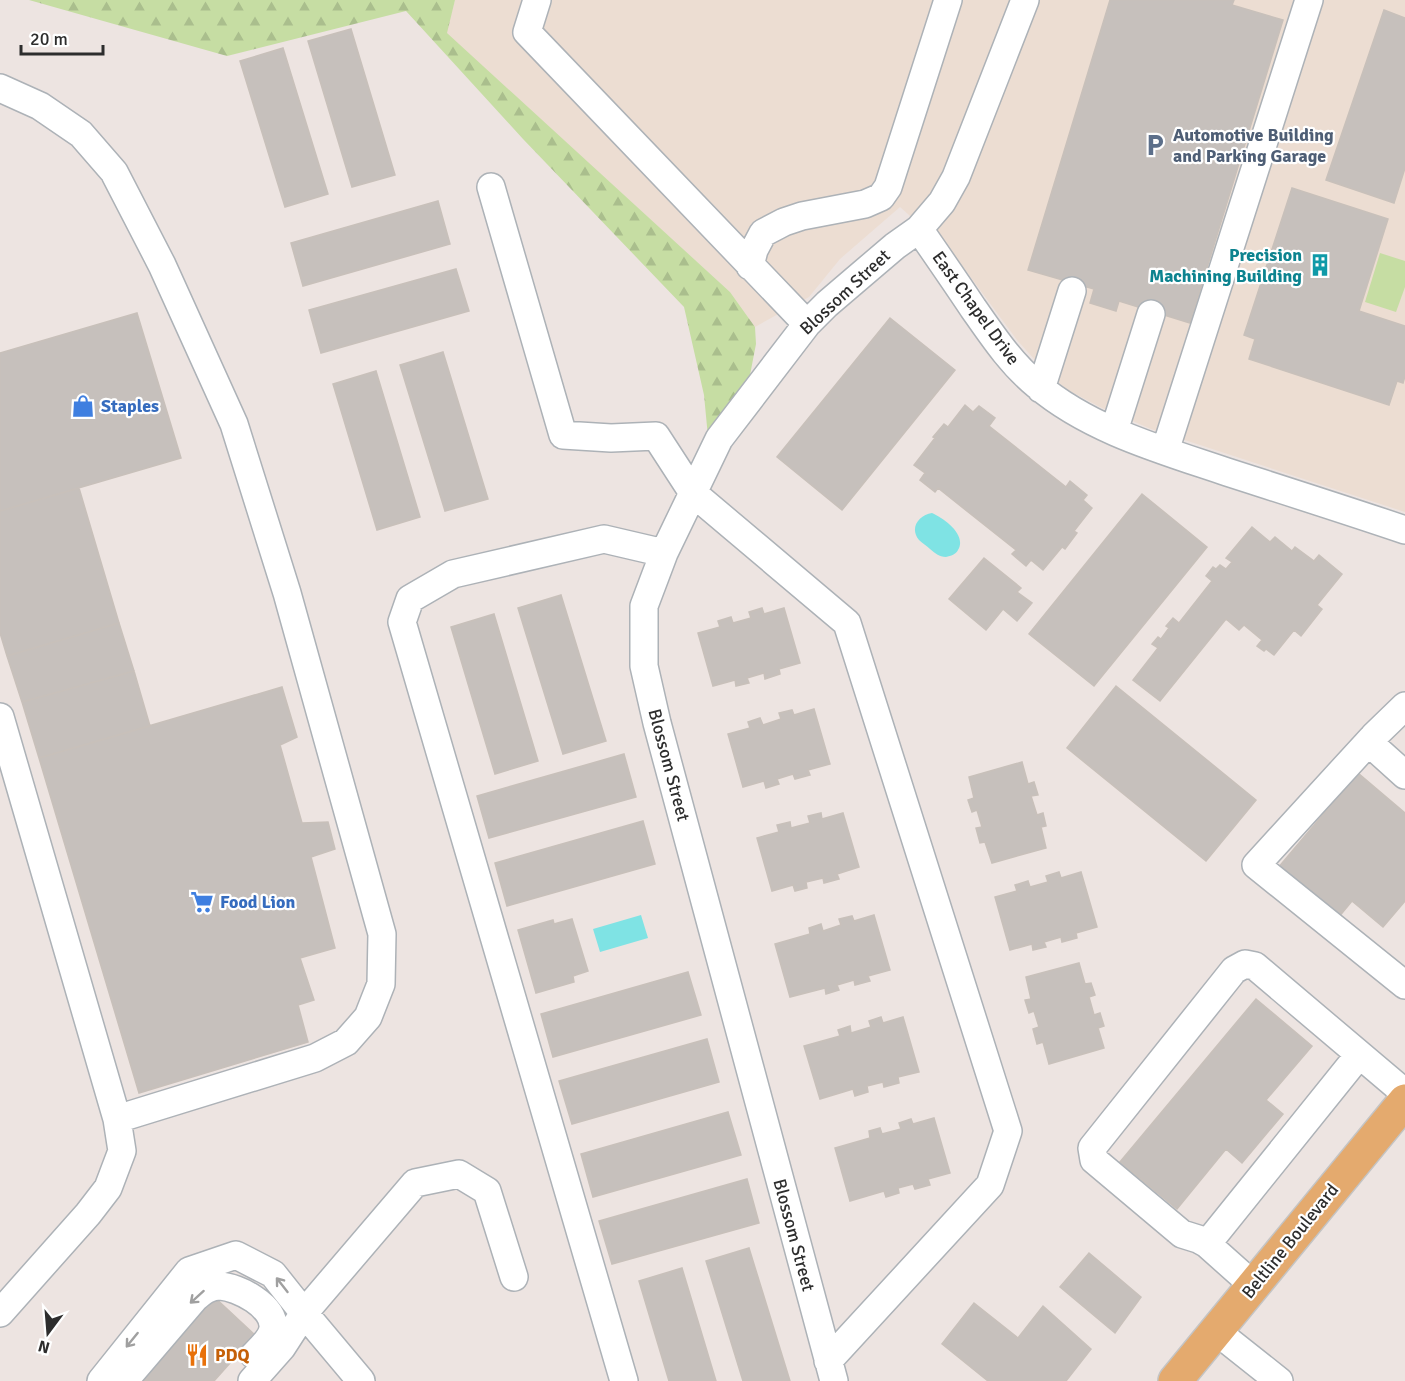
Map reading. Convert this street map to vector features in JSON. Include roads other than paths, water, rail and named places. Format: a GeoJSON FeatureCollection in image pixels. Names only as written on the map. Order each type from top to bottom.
{"type":"FeatureCollection","features":[{"type":"Feature","properties":{"kind":"main road","name":"Beltline Boulevard"},"geometry":{"type":"LineString","coordinates":[[1175,1381],[1405,1101]]}},
{"type":"Feature","properties":{"kind":"street"},"geometry":{"type":"LineString","coordinates":[[537,0],[527,32],[807,324]]}},
{"type":"Feature","properties":{"kind":"street"},"geometry":{"type":"LineString","coordinates":[[750,266],[754,250],[763,233],[802,216],[865,204],[881,197],[888,187],[948,0]]}},
{"type":"Feature","properties":{"kind":"street"},"geometry":{"type":"LineString","coordinates":[[919,229],[942,202],[956,177],[1024,0]]}},
{"type":"Feature","properties":{"kind":"street"},"geometry":{"type":"LineString","coordinates":[[1165,451],[1310,0]]}},
{"type":"Feature","properties":{"kind":"street"},"geometry":{"type":"LineString","coordinates":[[0,88],[40,106],[81,134],[114,172],[162,265],[234,424],[287,593],[382,934],[381,984],[368,1017],[346,1041],[315,1058],[117,1119]]}},
{"type":"Feature","properties":{"kind":"street"},"geometry":{"type":"LineString","coordinates":[[491,187],[563,435],[611,438],[656,436],[693,493],[847,623],[1008,1131],[990,1185],[831,1371]]}},
{"type":"Feature","properties":{"kind":"street","name":"Blossom Street"},"geometry":{"type":"LineString","coordinates":[[831,1371],[663,745],[644,666],[644,606],[664,553],[719,439],[807,324],[895,246],[919,229]]}},
{"type":"Feature","properties":{"kind":"street","name":"East Chapel Drive"},"geometry":{"type":"LineString","coordinates":[[919,229],[994,338],[1014,362],[1055,400],[1114,431],[1165,451],[1405,530]]}},
{"type":"Feature","properties":{"kind":"street"},"geometry":{"type":"LineString","coordinates":[[1041,389],[1072,291]]}},
{"type":"Feature","properties":{"kind":"street"},"geometry":{"type":"LineString","coordinates":[[1114,431],[1151,314]]}},
{"type":"Feature","properties":{"kind":"street"},"geometry":{"type":"LineString","coordinates":[[624,1381],[402,621],[410,599],[453,574],[604,539],[664,553]]}},
{"type":"Feature","properties":{"kind":"street"},"geometry":{"type":"LineString","coordinates":[[1404,982],[1256,865],[1374,736],[1405,706]]}},
{"type":"Feature","properties":{"kind":"street"},"geometry":{"type":"LineString","coordinates":[[0,717],[117,1119],[122,1151],[108,1188],[0,1313]]}},
{"type":"Feature","properties":{"kind":"street"},"geometry":{"type":"LineString","coordinates":[[1374,736],[1375,748],[1405,775]]}},
{"type":"Feature","properties":{"kind":"street"},"geometry":{"type":"LineString","coordinates":[[1253,1285],[1207,1244],[1182,1234],[1094,1160],[1092,1148],[1234,970],[1245,964],[1255,966],[1405,1093]]}},
{"type":"Feature","properties":{"kind":"street"},"geometry":{"type":"LineString","coordinates":[[1207,1244],[1359,1055]]}},
{"type":"Feature","properties":{"kind":"street"},"geometry":{"type":"LineString","coordinates":[[252,1381],[282,1347],[304,1313],[415,1183],[459,1174],[487,1191],[514,1277]]}},
{"type":"Feature","properties":{"kind":"street"},"geometry":{"type":"LineString","coordinates":[[101,1381],[189,1271],[236,1255],[273,1274],[361,1381]]}},
{"type":"Feature","properties":{"kind":"street"},"geometry":{"type":"LineString","coordinates":[[124,1381],[195,1298],[207,1288],[220,1286],[253,1298],[270,1316],[273,1328],[267,1341],[245,1365],[237,1381]]}},
{"type":"Feature","properties":{"kind":"street"},"geometry":{"type":"LineString","coordinates":[[1216,1331],[1279,1381]]}},
{"type":"Feature","properties":{"kind":"water"},"geometry":{"type":"Polygon","coordinates":[[[932,513],[948,523],[960,539],[957,551],[953,555],[939,556],[916,535],[917,523],[923,516],[932,513]]]}},
{"type":"Feature","properties":{"kind":"water"},"geometry":{"type":"Polygon","coordinates":[[[641,915],[648,938],[600,952],[593,929],[641,915]]]}},
{"type":"Feature","properties":{"kind":"place","name":"Automotive Building and Parking Garage"},"geometry":{"type":"Point","coordinates":[1155,145]}},
{"type":"Feature","properties":{"kind":"place","name":"Precision Machining Building"},"geometry":{"type":"Point","coordinates":[1320,265]}},
{"type":"Feature","properties":{"kind":"place","name":"Staples"},"geometry":{"type":"Point","coordinates":[83,406]}},
{"type":"Feature","properties":{"kind":"place","name":"Food Lion"},"geometry":{"type":"Point","coordinates":[202,902]}},
{"type":"Feature","properties":{"kind":"place","name":"PDQ"},"geometry":{"type":"Point","coordinates":[197,1355]}}]}
